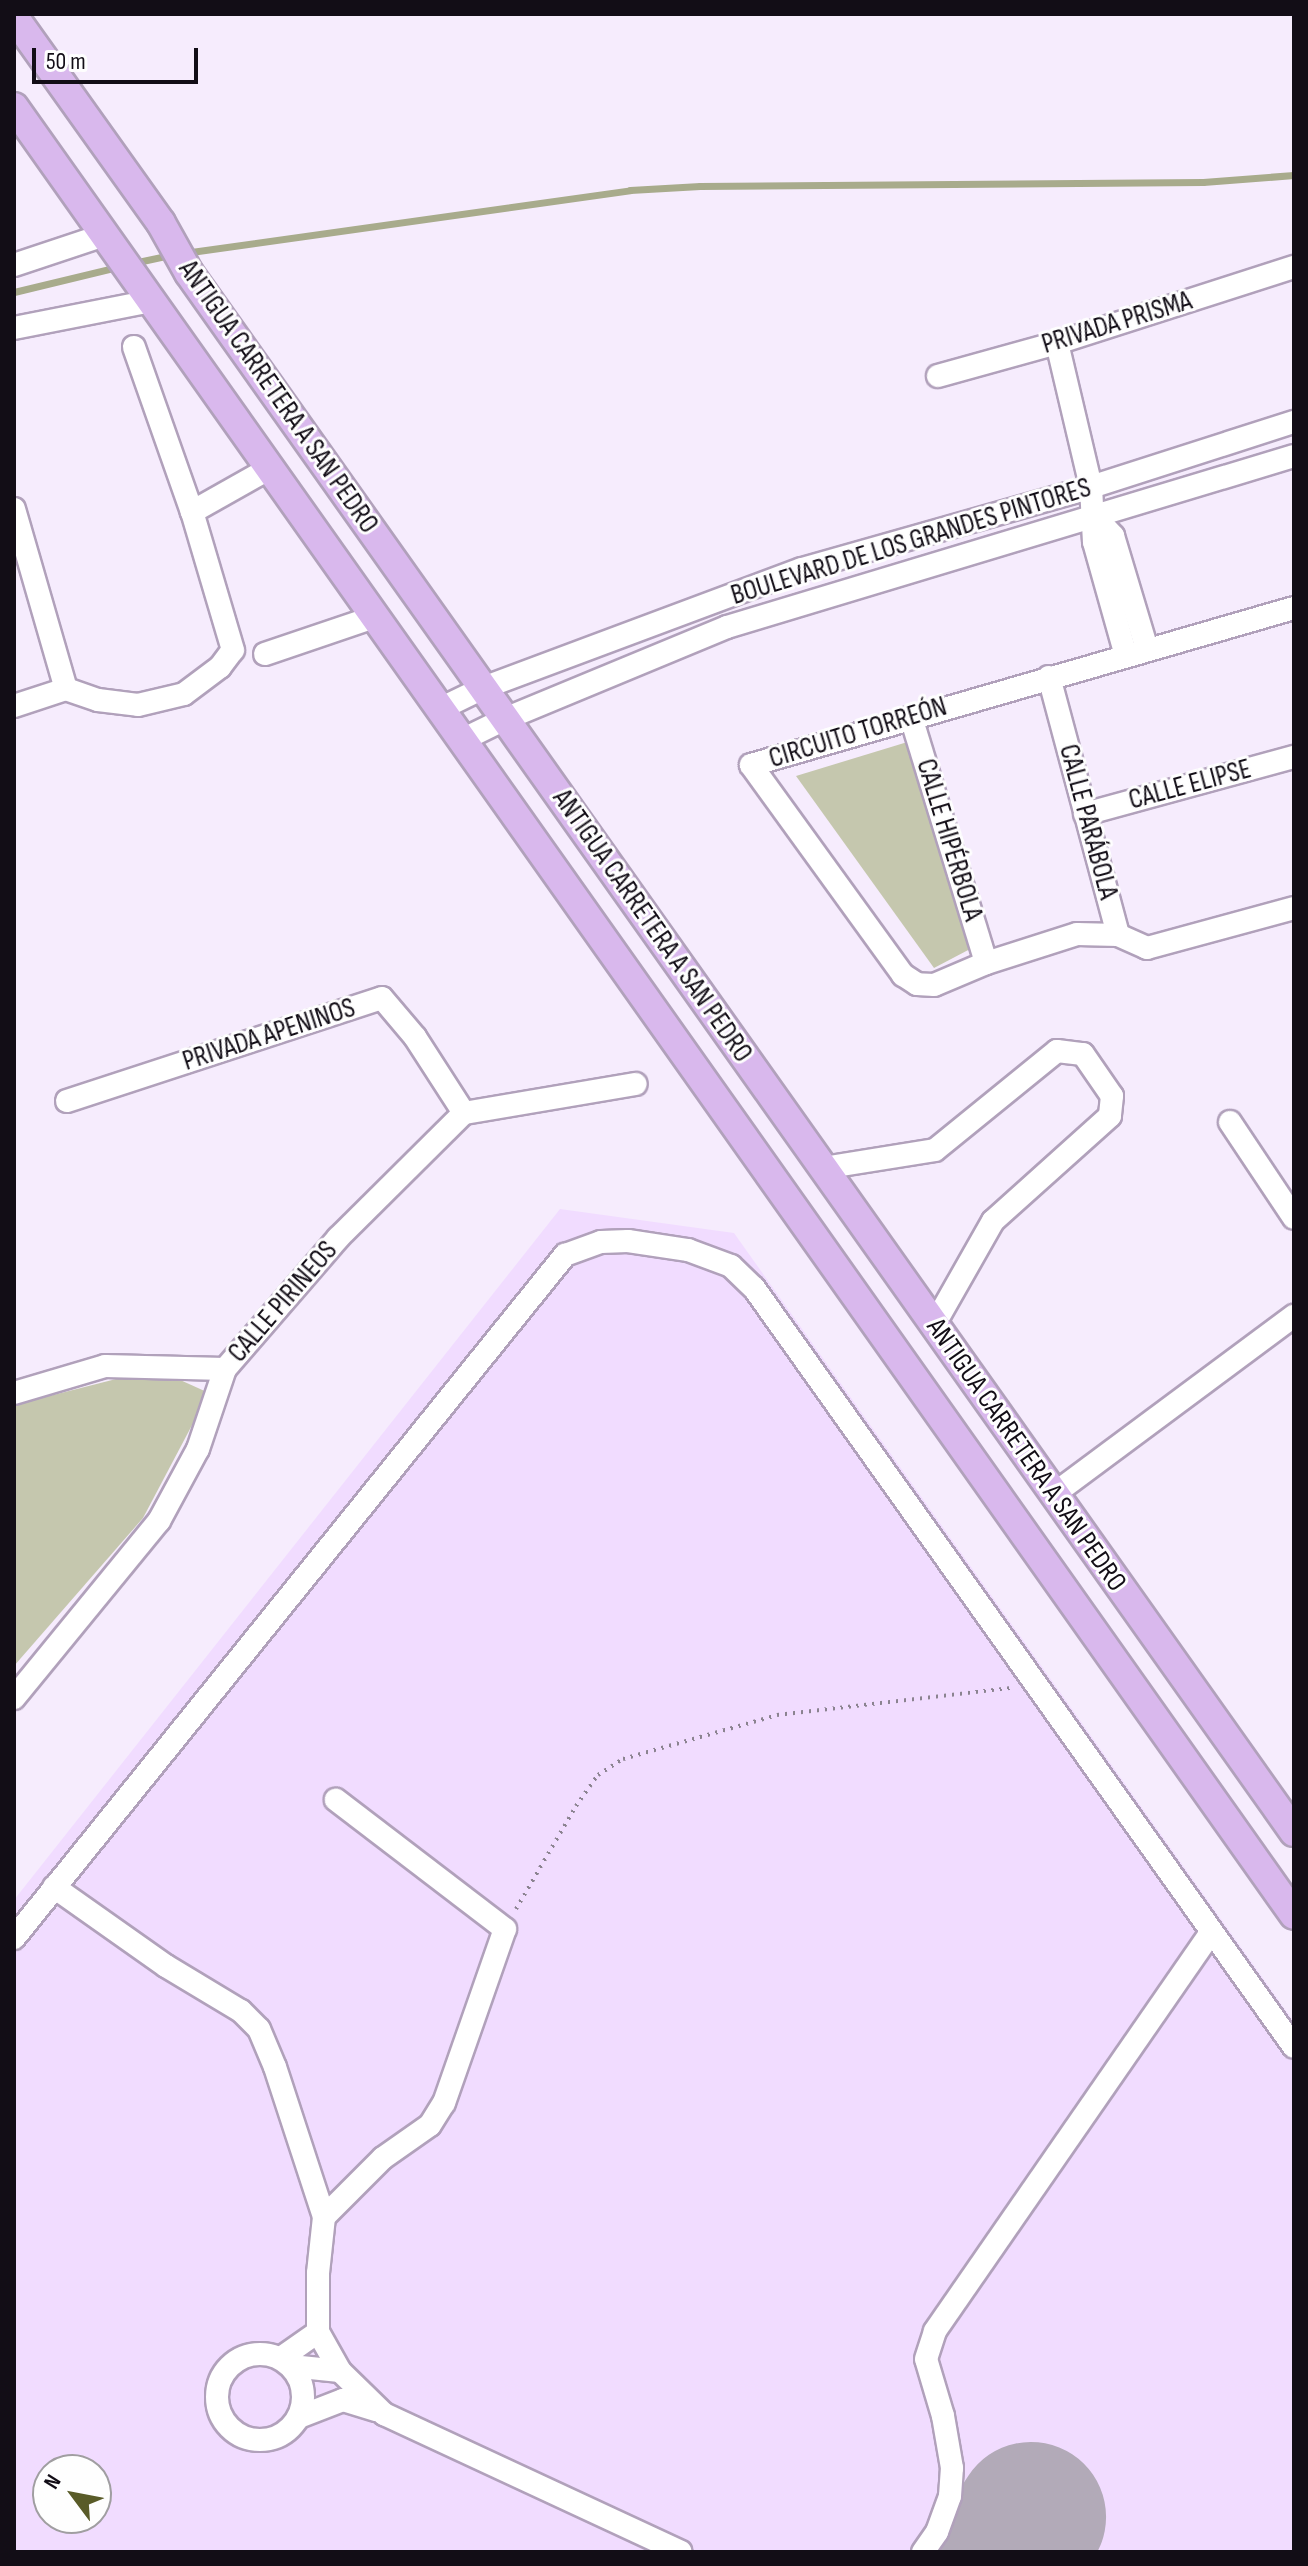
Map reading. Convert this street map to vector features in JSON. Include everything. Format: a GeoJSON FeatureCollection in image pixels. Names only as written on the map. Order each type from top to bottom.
{"type":"FeatureCollection","features":[{"type":"Feature","properties":{"kind":"main road","name":"ANTIGUA CARRETERA A SAN PEDRO"},"geometry":{"type":"LineString","coordinates":[[14,17],[161,223],[189,273],[1294,1832]]}},
{"type":"Feature","properties":{"kind":"main road","name":"ANTIGUA CARRETERA A SAN PEDRO"},"geometry":{"type":"LineString","coordinates":[[14,107],[1294,1915]]}},
{"type":"Feature","properties":{"kind":"street"},"geometry":{"type":"LineString","coordinates":[[14,265],[107,239]]}},
{"type":"Feature","properties":{"kind":"street","name":"PRIVADA PRISMA"},"geometry":{"type":"LineString","coordinates":[[938,376],[1057,343],[1294,267]]}},
{"type":"Feature","properties":{"kind":"street"},"geometry":{"type":"LineString","coordinates":[[14,328],[151,301]]}},
{"type":"Feature","properties":{"kind":"street"},"geometry":{"type":"LineString","coordinates":[[1057,343],[1091,487],[1093,515],[1113,536],[1136,652]]}},
{"type":"Feature","properties":{"kind":"street"},"geometry":{"type":"LineString","coordinates":[[14,706],[66,689],[98,700],[138,705],[184,694],[220,667],[233,650],[192,512],[134,347]]}},
{"type":"Feature","properties":{"kind":"street","name":"BOULEVARD DE LOS GRANDES PINTORES"},"geometry":{"type":"LineString","coordinates":[[442,708],[483,688],[802,569],[1091,487],[1294,422]]}},
{"type":"Feature","properties":{"kind":"street","name":"BOULEVARD DE LOS GRANDES PINTORES"},"geometry":{"type":"LineString","coordinates":[[462,740],[505,719],[727,627],[1294,456]]}},
{"type":"Feature","properties":{"kind":"street"},"geometry":{"type":"LineString","coordinates":[[192,512],[270,468]]}},
{"type":"Feature","properties":{"kind":"street"},"geometry":{"type":"LineString","coordinates":[[14,509],[23,576],[66,689]]}},
{"type":"Feature","properties":{"kind":"street","name":"CIRCUITO TORREÓN"},"geometry":{"type":"LineString","coordinates":[[1118,935],[1077,934],[986,963],[934,985],[917,984],[903,975],[751,765],[1294,608]]}},
{"type":"Feature","properties":{"kind":"street"},"geometry":{"type":"LineString","coordinates":[[265,654],[377,616]]}},
{"type":"Feature","properties":{"kind":"street","name":"CALLE PARÁBOLA"},"geometry":{"type":"LineString","coordinates":[[1049,677],[1118,935],[1147,948],[1294,908]]}},
{"type":"Feature","properties":{"kind":"street","name":"CALLE HIPÉRBOLA"},"geometry":{"type":"LineString","coordinates":[[911,717],[986,963]]}},
{"type":"Feature","properties":{"kind":"street","name":"CALLE ELIPSE"},"geometry":{"type":"LineString","coordinates":[[1085,814],[1294,757]]}},
{"type":"Feature","properties":{"kind":"street","name":"PRIVADA APENINOS"},"geometry":{"type":"LineString","coordinates":[[67,1101],[382,998],[415,1037],[464,1113]]}},
{"type":"Feature","properties":{"kind":"street"},"geometry":{"type":"LineString","coordinates":[[823,1168],[935,1150],[1057,1051],[1083,1054],[1091,1065],[1112,1096],[1110,1116],[993,1221],[934,1325]]}},
{"type":"Feature","properties":{"kind":"street"},"geometry":{"type":"LineString","coordinates":[[464,1113],[636,1084]]}},
{"type":"Feature","properties":{"kind":"street","name":"CALLE PIRINEOS"},"geometry":{"type":"LineString","coordinates":[[14,1698],[159,1521],[198,1449],[225,1369],[338,1238],[464,1113]]}},
{"type":"Feature","properties":{"kind":"street"},"geometry":{"type":"LineString","coordinates":[[1230,1122],[1294,1218]]}},
{"type":"Feature","properties":{"kind":"street"},"geometry":{"type":"LineString","coordinates":[[14,1938],[565,1255],[601,1242],[628,1241],[688,1250],[731,1266],[746,1281],[1294,2047]]}},
{"type":"Feature","properties":{"kind":"street"},"geometry":{"type":"LineString","coordinates":[[1054,1494],[1294,1316]]}},
{"type":"Feature","properties":{"kind":"street"},"geometry":{"type":"LineString","coordinates":[[14,1393],[105,1366],[225,1369]]}},
{"type":"Feature","properties":{"kind":"street"},"geometry":{"type":"LineString","coordinates":[[324,2217],[383,2158],[430,2125],[444,2103],[505,1929],[336,1800]]}},
{"type":"Feature","properties":{"kind":"street"},"geometry":{"type":"LineString","coordinates":[[54,1887],[166,1966],[241,2011],[259,2029],[284,2093],[324,2217],[318,2332],[340,2371],[384,2414]]}},
{"type":"Feature","properties":{"kind":"street"},"geometry":{"type":"LineString","coordinates":[[923,2552],[937,2532],[950,2496],[952,2468],[943,2416],[926,2359],[935,2331],[1211,1932]]}},
{"type":"Feature","properties":{"kind":"street"},"geometry":{"type":"LineString","coordinates":[[286,2362],[318,2332]]}},
{"type":"Feature","properties":{"kind":"street"},"geometry":{"type":"LineString","coordinates":[[340,2371],[254,2354],[230,2366],[222,2378],[219,2407],[224,2421],[248,2438],[263,2440],[278,2436],[299,2417],[343,2400],[360,2403],[681,2552]]}},
{"type":"Feature","properties":{"kind":"street"},"geometry":{"type":"LineString","coordinates":[[286,2362],[303,2390],[299,2417]]}},
{"type":"Feature","properties":{"kind":"path"},"geometry":{"type":"LineString","coordinates":[[505,1929],[576,1806],[598,1775],[623,1759],[777,1715],[1037,1685]]}},
{"type":"Feature","properties":{"kind":"shaded area"},"geometry":{"type":"Polygon","coordinates":[[[560,1209],[734,1233],[1294,2022],[1294,2552],[14,2552],[14,1900],[560,1209]]]}},
{"type":"Feature","properties":{"kind":"green space"},"geometry":{"type":"Polygon","coordinates":[[[914,740],[972,948],[934,968],[796,776],[914,740]]]}},
{"type":"Feature","properties":{"kind":"green space"},"geometry":{"type":"Polygon","coordinates":[[[120,1378],[178,1379],[209,1393],[143,1518],[14,1666],[14,1405],[120,1378]]]}},
{"type":"Feature","properties":{"kind":"waterway"},"geometry":{"type":"LineString","coordinates":[[184,253],[630,190],[700,186],[1203,182],[1294,175]]}},
{"type":"Feature","properties":{"kind":"waterway"},"geometry":{"type":"LineString","coordinates":[[133,263],[172,255]]}},
{"type":"Feature","properties":{"kind":"waterway"},"geometry":{"type":"LineString","coordinates":[[14,292],[117,267]]}},
{"type":"Feature","properties":{"kind":"runway"},"geometry":{"type":"LineString","coordinates":[[1008,2552],[1031,2517]]}}]}
